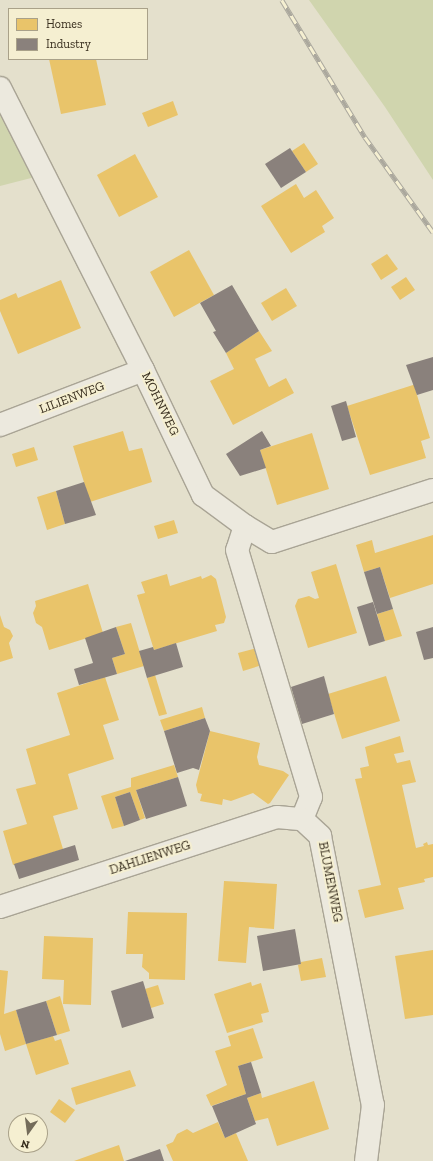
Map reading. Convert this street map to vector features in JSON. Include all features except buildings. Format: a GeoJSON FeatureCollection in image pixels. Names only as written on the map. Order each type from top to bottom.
{"type":"FeatureCollection","features":[{"type":"Feature","properties":{"kind":"street","name":"MOHNWEG"},"geometry":{"type":"LineString","coordinates":[[0,88],[144,370],[203,495],[245,526],[272,542],[433,490]]}},
{"type":"Feature","properties":{"kind":"street","name":"LILIENWEG"},"geometry":{"type":"LineString","coordinates":[[0,426],[144,370]]}},
{"type":"Feature","properties":{"kind":"street"},"geometry":{"type":"LineString","coordinates":[[245,526],[237,550],[311,797],[302,819]]}},
{"type":"Feature","properties":{"kind":"street","name":"DAHLIENWEG"},"geometry":{"type":"LineString","coordinates":[[0,907],[276,817],[302,819]]}},
{"type":"Feature","properties":{"kind":"street","name":"BLUMENWEG"},"geometry":{"type":"LineString","coordinates":[[302,819],[320,836],[373,1105],[366,1161]]}},
{"type":"Feature","properties":{"kind":"green space"},"geometry":{"type":"Polygon","coordinates":[[[309,0],[433,0],[433,180],[385,107],[309,0]]]}},
{"type":"Feature","properties":{"kind":"green space"},"geometry":{"type":"Polygon","coordinates":[[[0,110],[35,177],[0,186],[0,110]]]}},
{"type":"Feature","properties":{"kind":"railway"},"geometry":{"type":"LineString","coordinates":[[282,0],[365,137],[433,232]]}}]}
